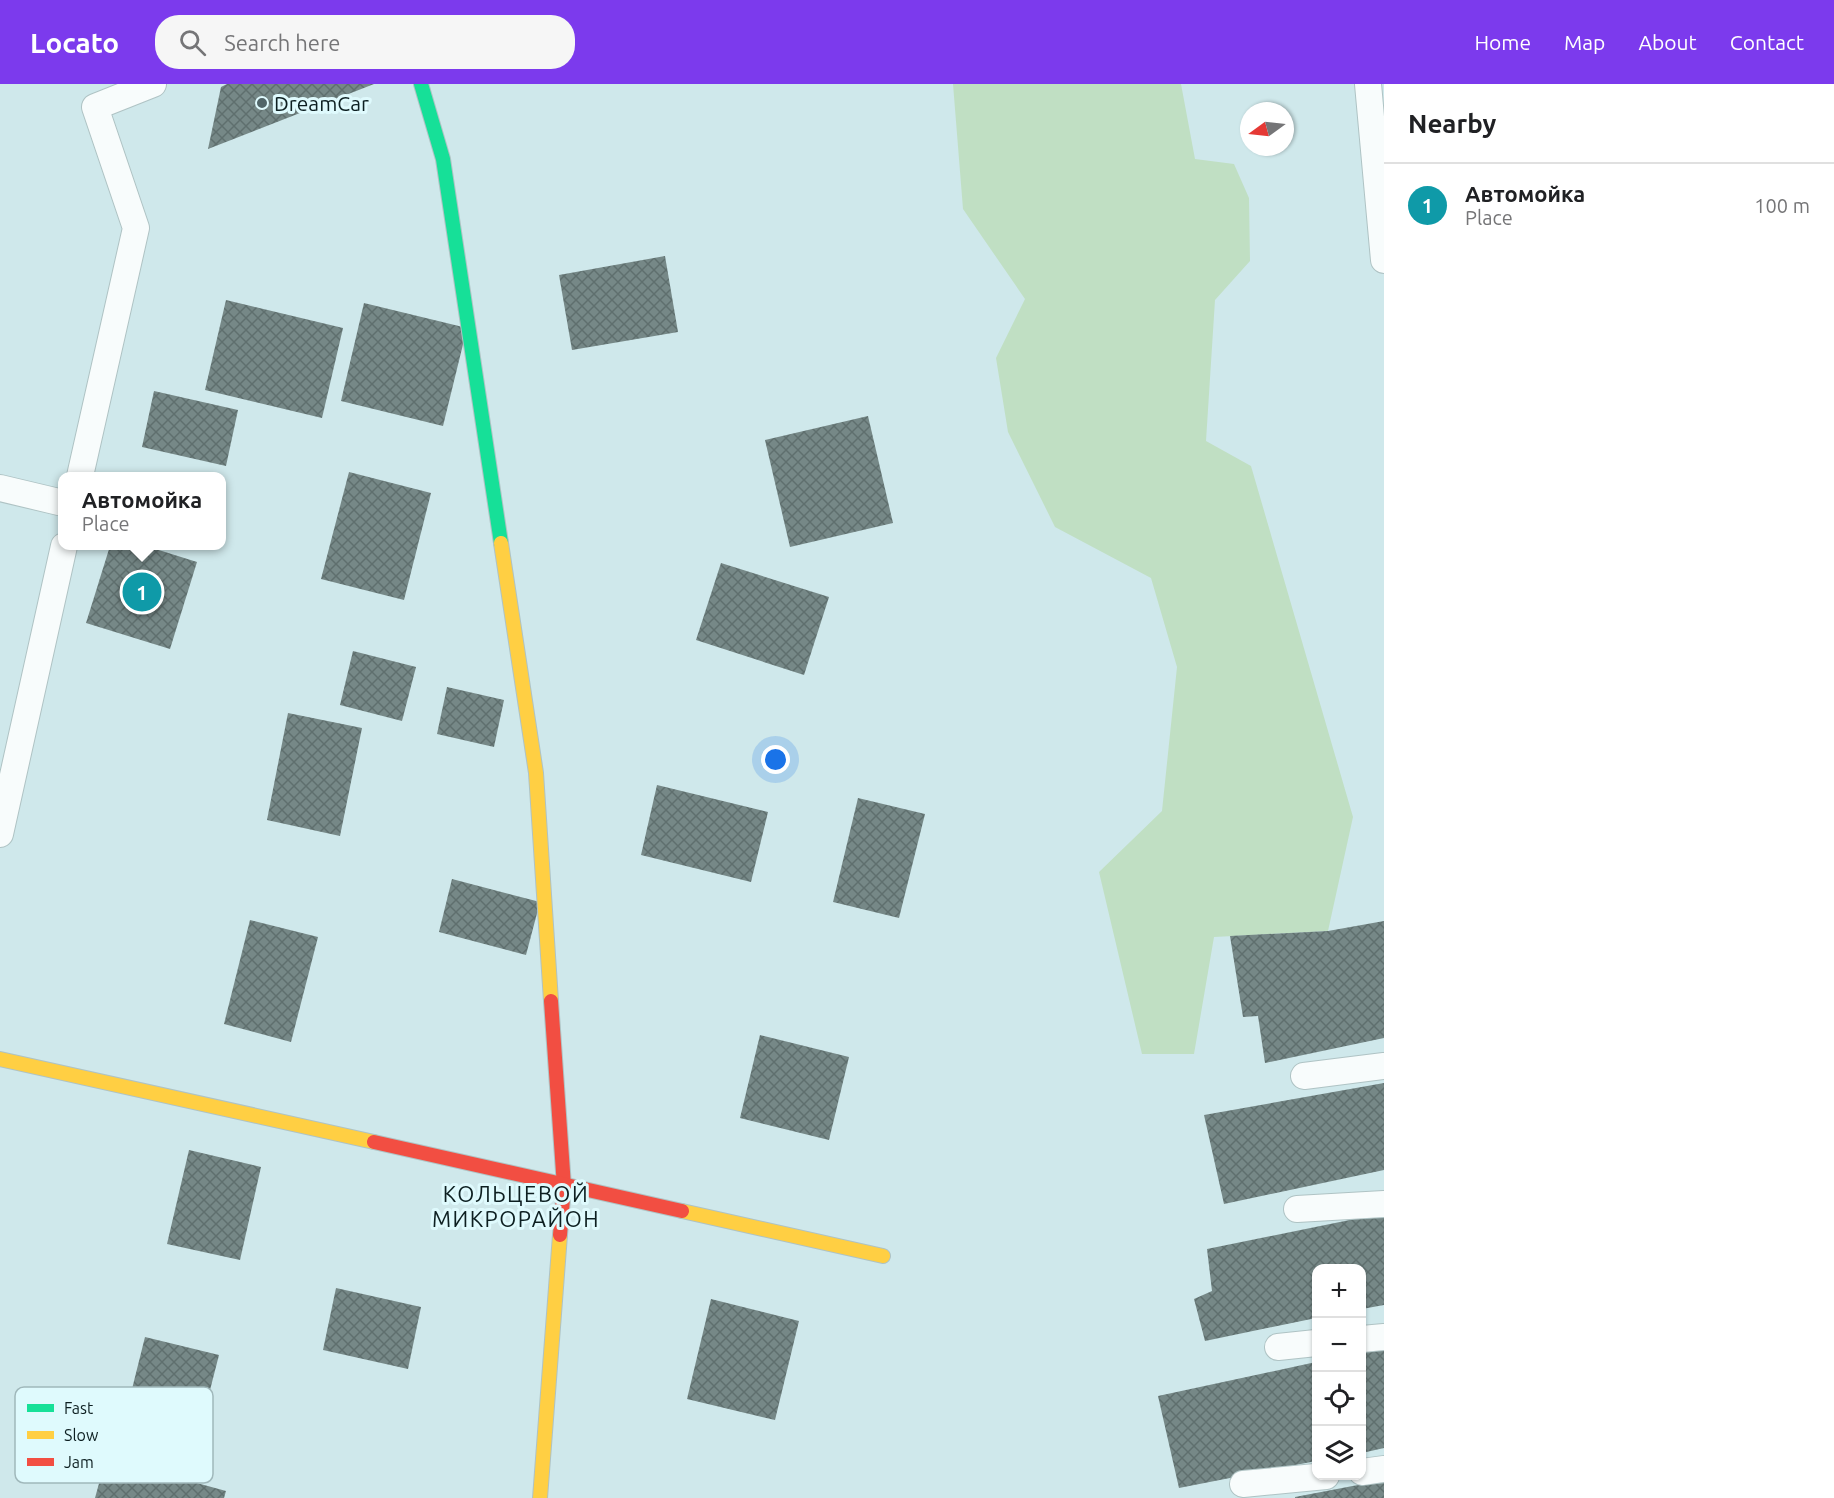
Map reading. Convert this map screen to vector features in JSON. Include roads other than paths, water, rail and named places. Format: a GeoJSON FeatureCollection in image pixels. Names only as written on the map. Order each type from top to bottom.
{"type":"FeatureCollection","features":[{"type":"Feature","properties":{"kind":"street"},"geometry":{"type":"LineString","coordinates":[[421,84],[443,159],[536,773],[564,1186],[540,1498]]}},
{"type":"Feature","properties":{"kind":"street"},"geometry":{"type":"LineString","coordinates":[[0,1059],[883,1256]]}},
{"type":"Feature","properties":{"kind":"lane"},"geometry":{"type":"LineString","coordinates":[[81,472],[136,228],[95,107],[153,84]]}},
{"type":"Feature","properties":{"kind":"lane"},"geometry":{"type":"LineString","coordinates":[[1368,84],[1384,260]]}},
{"type":"Feature","properties":{"kind":"lane"},"geometry":{"type":"LineString","coordinates":[[0,488],[58,502]]}},
{"type":"Feature","properties":{"kind":"lane"},"geometry":{"type":"LineString","coordinates":[[0,834],[63,550]]}},
{"type":"Feature","properties":{"kind":"lane"},"geometry":{"type":"LineString","coordinates":[[1304,1076],[1384,1066]]}},
{"type":"Feature","properties":{"kind":"lane"},"geometry":{"type":"LineString","coordinates":[[1296,1209],[1384,1204]]}},
{"type":"Feature","properties":{"kind":"lane"},"geometry":{"type":"LineString","coordinates":[[1366,1339],[1384,1337]]}},
{"type":"Feature","properties":{"kind":"lane"},"geometry":{"type":"LineString","coordinates":[[1278,1347],[1312,1344]]}},
{"type":"Feature","properties":{"kind":"lane"},"geometry":{"type":"LineString","coordinates":[[1366,1471],[1384,1469]]}},
{"type":"Feature","properties":{"kind":"lane"},"geometry":{"type":"LineString","coordinates":[[1243,1484],[1312,1477]]}},
{"type":"Feature","properties":{"kind":"place","name":"DreamCar"},"geometry":{"type":"Point","coordinates":[262,103]}},
{"type":"Feature","properties":{"kind":"place","name":"Автомойка"},"geometry":{"type":"Point","coordinates":[142,592]}},
{"type":"Feature","properties":{"kind":"district","name":"КОЛЬЦЕВОЙ МИКРОРАЙОН"},"geometry":{"type":"Point","coordinates":[516,1206]}}]}
